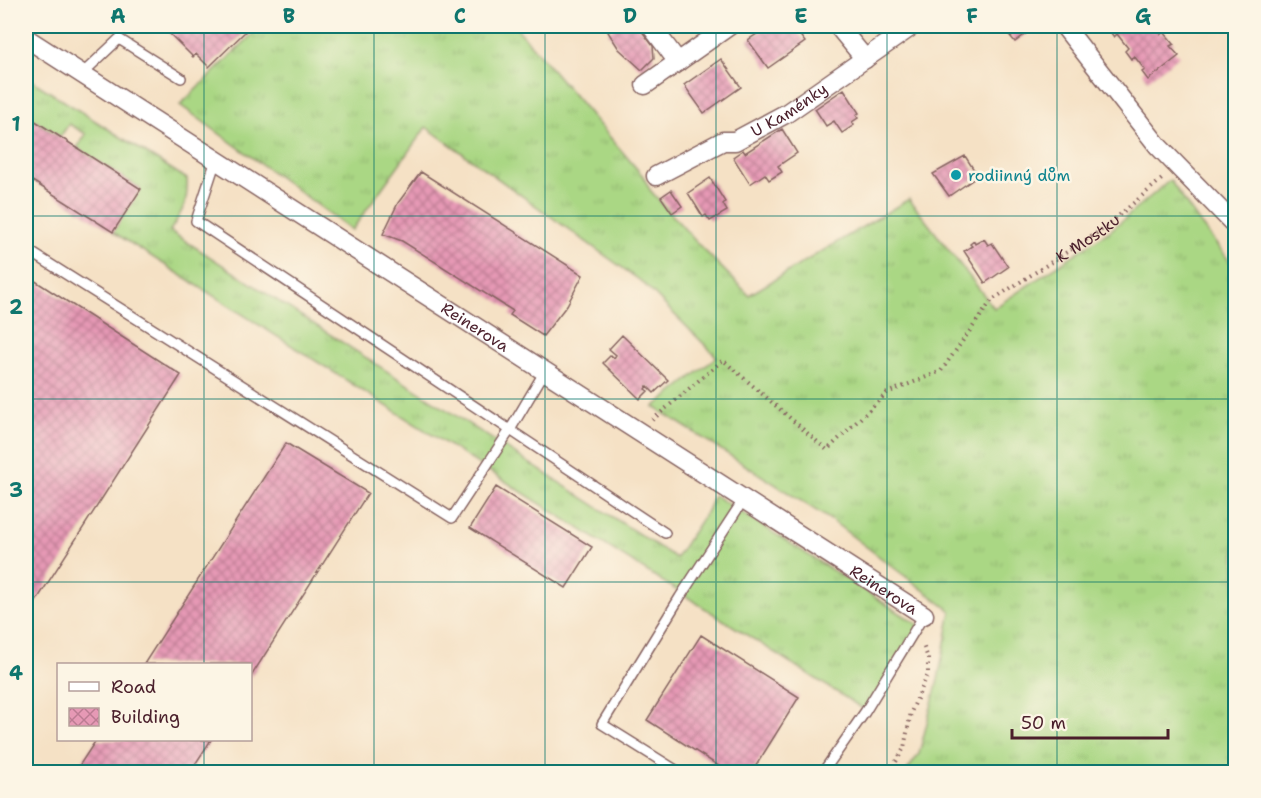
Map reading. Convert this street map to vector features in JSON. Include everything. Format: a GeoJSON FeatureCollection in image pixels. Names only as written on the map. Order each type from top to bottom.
{"type":"FeatureCollection","features":[{"type":"Feature","properties":{"kind":"street"},"geometry":{"type":"LineString","coordinates":[[651,26],[678,62]]}},
{"type":"Feature","properties":{"kind":"street"},"geometry":{"type":"LineString","coordinates":[[645,85],[729,26]]}},
{"type":"Feature","properties":{"kind":"street"},"geometry":{"type":"LineString","coordinates":[[838,26],[865,59]]}},
{"type":"Feature","properties":{"kind":"street","name":"U Kaménky"},"geometry":{"type":"LineString","coordinates":[[656,176],[723,141],[735,141],[777,118],[912,26]]}},
{"type":"Feature","properties":{"kind":"street"},"geometry":{"type":"LineString","coordinates":[[1064,26],[1158,146],[1236,226]]}},
{"type":"Feature","properties":{"kind":"street","name":"Reinerova"},"geometry":{"type":"LineString","coordinates":[[26,38],[744,499],[920,621]]}},
{"type":"Feature","properties":{"kind":"lane"},"geometry":{"type":"LineString","coordinates":[[82,74],[119,39],[181,78]]}},
{"type":"Feature","properties":{"kind":"lane"},"geometry":{"type":"LineString","coordinates":[[216,160],[196,221],[665,533]]}},
{"type":"Feature","properties":{"kind":"lane"},"geometry":{"type":"LineString","coordinates":[[26,249],[452,518],[510,430],[545,371]]}},
{"type":"Feature","properties":{"kind":"lane"},"geometry":{"type":"LineString","coordinates":[[679,772],[602,724],[680,597],[744,499]]}},
{"type":"Feature","properties":{"kind":"lane"},"geometry":{"type":"LineString","coordinates":[[823,772],[865,712],[920,621]]}},
{"type":"Feature","properties":{"kind":"path","name":"K Mostku"},"geometry":{"type":"LineString","coordinates":[[638,431],[723,360],[827,450],[887,393],[940,371],[992,300],[1104,229],[1177,166]]}},
{"type":"Feature","properties":{"kind":"path"},"geometry":{"type":"LineString","coordinates":[[890,772],[904,748],[910,712],[928,674],[928,658],[920,621]]}},
{"type":"Feature","properties":{"kind":"green space"},"geometry":{"type":"Polygon","coordinates":[[[261,26],[515,26],[643,176],[650,190],[698,244],[749,295],[909,199],[994,308],[1111,230],[1170,180],[1235,268],[1235,772],[906,772],[919,754],[938,680],[951,611],[831,520],[654,407],[717,357],[642,282],[426,127],[352,230],[180,105],[261,26]]]}},
{"type":"Feature","properties":{"kind":"green space"},"geometry":{"type":"Polygon","coordinates":[[[26,77],[187,179],[184,207],[170,231],[676,558],[707,511],[714,495],[925,629],[868,712],[113,232],[140,188],[77,148],[86,134],[69,124],[60,137],[26,115],[26,77]]]}},
{"type":"Feature","properties":{"kind":"building"},"geometry":{"type":"Polygon","coordinates":[[[169,26],[251,26],[209,67],[196,54],[193,57],[165,29],[169,26]]]}},
{"type":"Feature","properties":{"kind":"building"},"geometry":{"type":"Polygon","coordinates":[[[617,26],[638,26],[653,46],[654,58],[642,70],[619,49],[608,32],[617,26]]]}},
{"type":"Feature","properties":{"kind":"building"},"geometry":{"type":"Polygon","coordinates":[[[769,26],[793,26],[805,42],[768,68],[748,40],[769,26]]]}},
{"type":"Feature","properties":{"kind":"building"},"geometry":{"type":"Polygon","coordinates":[[[1002,26],[1036,26],[1015,42],[1002,26]]]}},
{"type":"Feature","properties":{"kind":"building"},"geometry":{"type":"Polygon","coordinates":[[[1110,26],[1154,26],[1161,34],[1164,32],[1174,44],[1170,46],[1179,56],[1148,80],[1142,72],[1145,70],[1134,56],[1131,59],[1125,51],[1128,48],[1117,34],[1114,37],[1108,29],[1110,26]]]}},
{"type":"Feature","properties":{"kind":"building"},"geometry":{"type":"Polygon","coordinates":[[[721,59],[741,87],[704,113],[684,85],[721,59]]]}},
{"type":"Feature","properties":{"kind":"building"},"geometry":{"type":"Polygon","coordinates":[[[844,89],[859,113],[856,115],[858,118],[852,122],[854,125],[842,133],[834,121],[826,126],[815,109],[844,89]]]}},
{"type":"Feature","properties":{"kind":"building"},"geometry":{"type":"Polygon","coordinates":[[[26,115],[141,189],[113,232],[26,177],[26,115]]]}},
{"type":"Feature","properties":{"kind":"building"},"geometry":{"type":"Polygon","coordinates":[[[782,129],[797,153],[778,166],[782,172],[769,180],[765,174],[750,184],[733,157],[743,150],[745,153],[782,129]]]}},
{"type":"Feature","properties":{"kind":"building","name":"rodiinný dům"},"geometry":{"type":"Polygon","coordinates":[[[965,156],[978,176],[949,196],[933,174],[965,156]]]}},
{"type":"Feature","properties":{"kind":"building"},"geometry":{"type":"Polygon","coordinates":[[[421,172],[583,275],[567,305],[543,336],[510,315],[513,311],[402,241],[383,234],[398,203],[421,172]]]}},
{"type":"Feature","properties":{"kind":"building"},"geometry":{"type":"Polygon","coordinates":[[[710,178],[725,202],[723,204],[727,211],[710,221],[706,215],[703,217],[688,193],[710,178]]]}},
{"type":"Feature","properties":{"kind":"building"},"geometry":{"type":"Polygon","coordinates":[[[671,190],[682,206],[672,213],[661,197],[671,190]]]}},
{"type":"Feature","properties":{"kind":"building"},"geometry":{"type":"Polygon","coordinates":[[[984,239],[988,245],[992,243],[1008,267],[985,283],[964,251],[972,246],[970,244],[974,241],[975,244],[984,239]]]}},
{"type":"Feature","properties":{"kind":"building"},"geometry":{"type":"Polygon","coordinates":[[[26,275],[181,375],[26,617],[26,275]]]}},
{"type":"Feature","properties":{"kind":"building"},"geometry":{"type":"Polygon","coordinates":[[[622,335],[668,380],[654,393],[647,386],[645,389],[648,391],[640,399],[603,363],[611,355],[614,358],[616,355],[609,349],[622,335]]]}},
{"type":"Feature","properties":{"kind":"building"},"geometry":{"type":"Polygon","coordinates":[[[286,443],[368,493],[252,675],[252,663],[145,663],[286,443]]]}},
{"type":"Feature","properties":{"kind":"building"},"geometry":{"type":"Polygon","coordinates":[[[496,487],[592,547],[566,588],[470,528],[496,487]]]}},
{"type":"Feature","properties":{"kind":"building"},"geometry":{"type":"Polygon","coordinates":[[[701,635],[799,697],[752,772],[728,772],[647,720],[701,635]]]}},
{"type":"Feature","properties":{"kind":"building"},"geometry":{"type":"Polygon","coordinates":[[[95,741],[210,741],[190,772],[75,772],[95,741]]]}},
{"type":"Feature","properties":{"kind":"place","name":"rodiinný dům"},"geometry":{"type":"Point","coordinates":[956,175]}}]}
